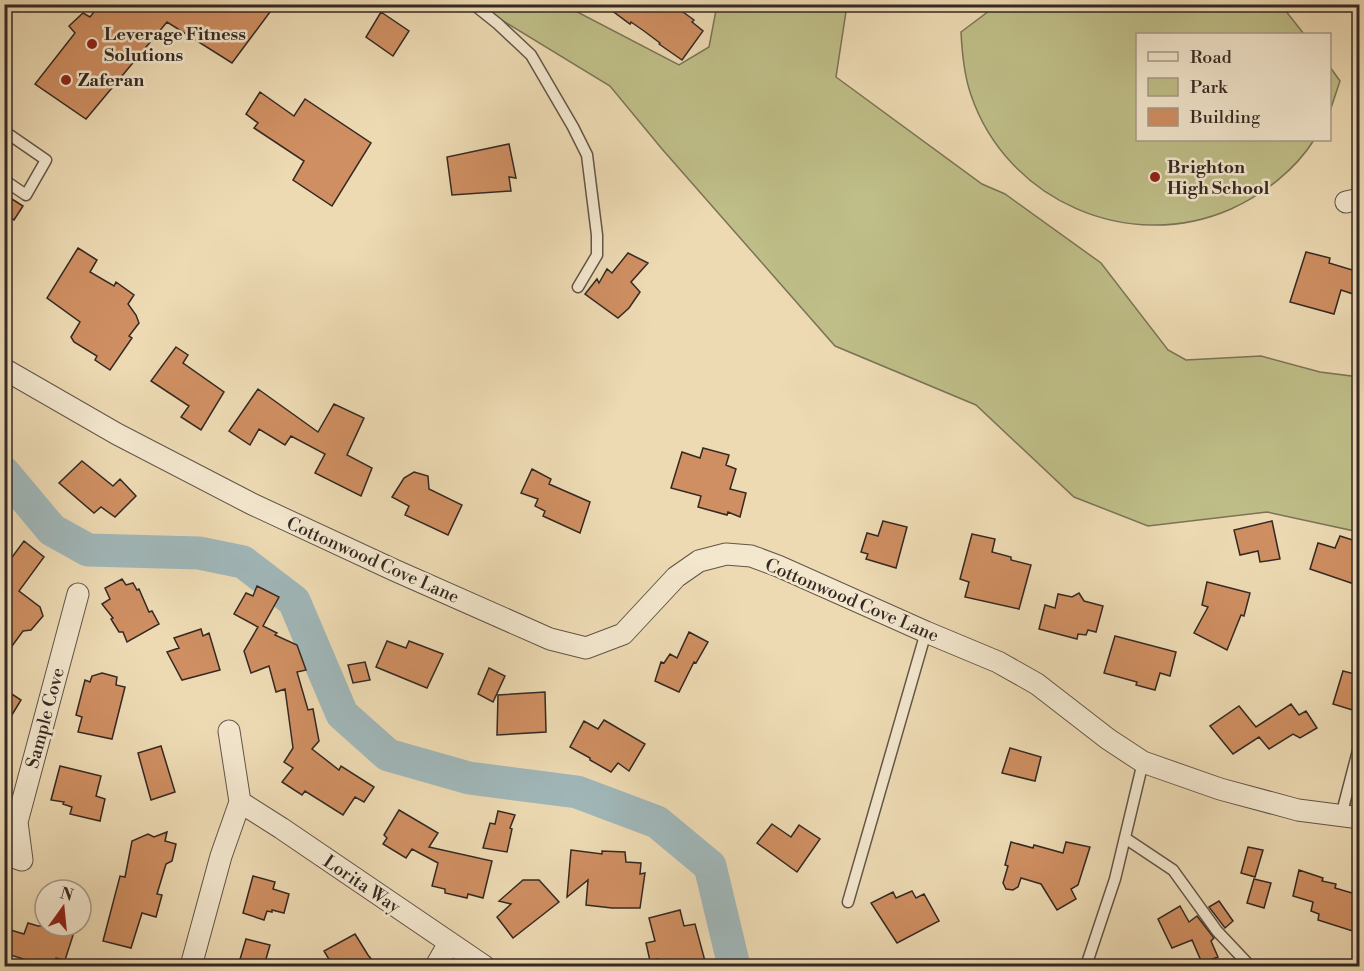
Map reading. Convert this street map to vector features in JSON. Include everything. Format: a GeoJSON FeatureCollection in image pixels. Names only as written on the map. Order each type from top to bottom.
{"type":"FeatureCollection","features":[{"type":"Feature","properties":{"kind":"street","name":"Cottonwood Cove Lane"},"geometry":{"type":"LineString","coordinates":[[4,369],[117,434],[252,504],[550,639],[586,648],[623,634],[676,577],[699,561],[726,554],[751,556],[998,662],[1037,684],[1108,739],[1143,762],[1220,789],[1298,810],[1350,817]]}},
{"type":"Feature","properties":{"kind":"street","name":"Sample Cove"},"geometry":{"type":"LineString","coordinates":[[4,854],[22,860],[16,822],[78,594]]}},
{"type":"Feature","properties":{"kind":"street"},"geometry":{"type":"LineString","coordinates":[[191,966],[221,855],[240,802],[229,731]]}},
{"type":"Feature","properties":{"kind":"street","name":"Lorita Way"},"geometry":{"type":"LineString","coordinates":[[240,802],[484,966]]}},
{"type":"Feature","properties":{"kind":"street"},"geometry":{"type":"LineString","coordinates":[[436,966],[449,943]]}},
{"type":"Feature","properties":{"kind":"lane"},"geometry":{"type":"LineString","coordinates":[[473,4],[531,55],[587,155],[597,235],[597,255],[578,287]]}},
{"type":"Feature","properties":{"kind":"lane"},"geometry":{"type":"LineString","coordinates":[[4,131],[46,160],[26,195],[4,180]]}},
{"type":"Feature","properties":{"kind":"lane"},"geometry":{"type":"LineString","coordinates":[[848,902],[926,632]]}},
{"type":"Feature","properties":{"kind":"lane"},"geometry":{"type":"LineString","coordinates":[[1350,817],[1359,743]]}},
{"type":"Feature","properties":{"kind":"lane"},"geometry":{"type":"LineString","coordinates":[[1086,966],[1115,879],[1143,762]]}},
{"type":"Feature","properties":{"kind":"lane"},"geometry":{"type":"LineString","coordinates":[[1125,838],[1173,870],[1217,931],[1250,966]]}},
{"type":"Feature","properties":{"kind":"green space"},"geometry":{"type":"Polygon","coordinates":[[[477,5],[564,5],[679,65],[709,47],[717,5],[847,5],[836,77],[982,184],[1005,194],[1101,263],[1168,350],[1186,360],[1261,356],[1320,372],[1359,377],[1359,532],[1267,512],[1148,526],[1074,497],[976,405],[835,346],[662,149],[610,86],[477,5]]]}},
{"type":"Feature","properties":{"kind":"green space"},"geometry":{"type":"Polygon","coordinates":[[[997,5],[1281,5],[1303,33],[1136,33],[1136,141],[1313,141],[1298,161],[1278,180],[1231,209],[1192,221],[1152,225],[1113,221],[1076,209],[1042,190],[1012,164],[988,132],[971,95],[964,64],[961,32],[997,5]]]}},
{"type":"Feature","properties":{"kind":"green space"},"geometry":{"type":"Polygon","coordinates":[[[1331,68],[1340,81],[1331,108],[1331,68]]]}},
{"type":"Feature","properties":{"kind":"building"},"geometry":{"type":"Polygon","coordinates":[[[100,4],[276,4],[232,63],[167,22],[86,119],[35,84],[75,33],[69,26],[83,13],[90,17],[100,4]]]}},
{"type":"Feature","properties":{"kind":"building"},"geometry":{"type":"Polygon","coordinates":[[[603,4],[672,4],[694,20],[692,22],[703,31],[682,60],[603,4]]]}},
{"type":"Feature","properties":{"kind":"building"},"geometry":{"type":"Polygon","coordinates":[[[381,12],[409,31],[393,56],[366,37],[381,12]]]}},
{"type":"Feature","properties":{"kind":"building"},"geometry":{"type":"Polygon","coordinates":[[[260,92],[294,116],[305,99],[371,143],[332,206],[293,180],[304,161],[254,128],[258,123],[246,114],[260,92]]]}},
{"type":"Feature","properties":{"kind":"building"},"geometry":{"type":"Polygon","coordinates":[[[509,144],[516,178],[509,177],[511,191],[452,195],[447,157],[509,144]]]}},
{"type":"Feature","properties":{"kind":"building"},"geometry":{"type":"Polygon","coordinates":[[[4,194],[23,206],[14,220],[4,214],[4,194]]]}},
{"type":"Feature","properties":{"kind":"building"},"geometry":{"type":"Polygon","coordinates":[[[78,248],[97,260],[90,272],[114,286],[116,282],[134,295],[128,304],[139,323],[129,336],[132,338],[110,370],[95,360],[97,356],[74,342],[71,337],[80,322],[47,298],[78,248]]]}},
{"type":"Feature","properties":{"kind":"building"},"geometry":{"type":"Polygon","coordinates":[[[1306,252],[1330,258],[1329,263],[1359,272],[1359,296],[1341,290],[1334,314],[1290,302],[1306,252]]]}},
{"type":"Feature","properties":{"kind":"building"},"geometry":{"type":"Polygon","coordinates":[[[628,253],[648,263],[631,282],[640,292],[629,308],[618,318],[585,294],[597,279],[599,283],[607,269],[612,273],[628,253]]]}},
{"type":"Feature","properties":{"kind":"building"},"geometry":{"type":"Polygon","coordinates":[[[176,347],[188,355],[183,363],[224,392],[201,430],[181,417],[189,406],[151,381],[176,347]]]}},
{"type":"Feature","properties":{"kind":"building"},"geometry":{"type":"Polygon","coordinates":[[[258,389],[318,432],[334,404],[364,418],[347,455],[372,468],[361,496],[315,473],[325,454],[291,436],[285,445],[259,429],[250,445],[229,431],[258,389]]]}},
{"type":"Feature","properties":{"kind":"building"},"geometry":{"type":"Polygon","coordinates":[[[703,448],[729,455],[726,465],[736,469],[730,489],[746,493],[740,517],[728,512],[727,515],[698,507],[701,496],[671,488],[682,452],[700,458],[703,448]]]}},
{"type":"Feature","properties":{"kind":"building"},"geometry":{"type":"Polygon","coordinates":[[[82,461],[113,486],[120,479],[136,496],[115,517],[101,507],[94,513],[59,483],[82,461]]]}},
{"type":"Feature","properties":{"kind":"building"},"geometry":{"type":"Polygon","coordinates":[[[532,469],[551,479],[549,484],[590,502],[580,533],[543,516],[545,511],[535,506],[538,499],[521,493],[532,469]]]}},
{"type":"Feature","properties":{"kind":"building"},"geometry":{"type":"Polygon","coordinates":[[[414,472],[428,476],[429,489],[462,505],[448,535],[405,515],[409,506],[392,497],[404,478],[414,472]]]}},
{"type":"Feature","properties":{"kind":"building"},"geometry":{"type":"Polygon","coordinates":[[[883,521],[907,527],[896,568],[866,559],[868,554],[861,552],[867,533],[878,536],[883,521]]]}},
{"type":"Feature","properties":{"kind":"building"},"geometry":{"type":"Polygon","coordinates":[[[1272,521],[1280,559],[1260,562],[1258,551],[1240,555],[1234,530],[1272,521]]]}},
{"type":"Feature","properties":{"kind":"building"},"geometry":{"type":"Polygon","coordinates":[[[972,534],[995,539],[992,552],[1031,565],[1019,609],[965,597],[969,582],[960,579],[972,534]]]}},
{"type":"Feature","properties":{"kind":"building"},"geometry":{"type":"Polygon","coordinates":[[[1340,536],[1359,542],[1357,585],[1310,569],[1318,543],[1335,548],[1340,536]]]}},
{"type":"Feature","properties":{"kind":"building"},"geometry":{"type":"Polygon","coordinates":[[[24,541],[44,557],[19,591],[40,607],[43,616],[31,630],[23,631],[4,657],[4,568],[24,541]]]}},
{"type":"Feature","properties":{"kind":"building"},"geometry":{"type":"Polygon","coordinates":[[[122,579],[126,585],[133,583],[137,590],[139,589],[149,612],[152,611],[159,624],[127,642],[123,632],[119,632],[111,619],[113,618],[102,604],[110,599],[105,588],[122,579]]]}},
{"type":"Feature","properties":{"kind":"building"},"geometry":{"type":"Polygon","coordinates":[[[1207,582],[1250,593],[1244,616],[1241,615],[1227,650],[1194,633],[1208,607],[1202,605],[1207,582]]]}},
{"type":"Feature","properties":{"kind":"building"},"geometry":{"type":"Polygon","coordinates":[[[257,586],[279,597],[263,626],[277,633],[275,635],[297,645],[306,670],[297,672],[308,710],[313,709],[319,741],[312,749],[339,770],[341,766],[374,787],[364,802],[355,797],[343,815],[305,791],[302,795],[282,782],[293,768],[284,762],[293,748],[285,689],[276,692],[269,666],[251,673],[244,651],[258,627],[234,614],[246,593],[253,596],[257,586]]]}},
{"type":"Feature","properties":{"kind":"building"},"geometry":{"type":"Polygon","coordinates":[[[1079,593],[1084,601],[1103,606],[1096,632],[1088,630],[1086,635],[1078,634],[1077,639],[1039,629],[1045,605],[1055,608],[1058,594],[1072,597],[1079,593]]]}},
{"type":"Feature","properties":{"kind":"building"},"geometry":{"type":"Polygon","coordinates":[[[201,629],[203,636],[209,633],[220,670],[182,680],[167,652],[179,648],[174,638],[201,629]]]}},
{"type":"Feature","properties":{"kind":"building"},"geometry":{"type":"Polygon","coordinates":[[[689,632],[708,642],[696,663],[694,662],[679,692],[655,681],[661,662],[664,663],[670,654],[677,658],[689,632]]]}},
{"type":"Feature","properties":{"kind":"building"},"geometry":{"type":"Polygon","coordinates":[[[1115,636],[1176,652],[1170,676],[1160,673],[1155,690],[1136,685],[1137,682],[1104,673],[1115,636]]]}},
{"type":"Feature","properties":{"kind":"building"},"geometry":{"type":"Polygon","coordinates":[[[387,641],[406,648],[409,641],[443,654],[427,688],[376,667],[387,641]]]}},
{"type":"Feature","properties":{"kind":"building"},"geometry":{"type":"Polygon","coordinates":[[[365,662],[370,680],[353,683],[348,665],[365,662]]]}},
{"type":"Feature","properties":{"kind":"building"},"geometry":{"type":"Polygon","coordinates":[[[489,668],[505,676],[493,702],[478,694],[489,668]]]}},
{"type":"Feature","properties":{"kind":"building"},"geometry":{"type":"Polygon","coordinates":[[[1343,671],[1359,675],[1359,712],[1333,704],[1343,671]]]}},
{"type":"Feature","properties":{"kind":"building"},"geometry":{"type":"Polygon","coordinates":[[[102,673],[117,677],[116,685],[125,687],[112,739],[78,732],[82,717],[76,715],[85,680],[90,682],[92,676],[102,673]]]}},
{"type":"Feature","properties":{"kind":"building"},"geometry":{"type":"Polygon","coordinates":[[[4,689],[21,700],[4,728],[4,689]]]}},
{"type":"Feature","properties":{"kind":"building"},"geometry":{"type":"Polygon","coordinates":[[[545,692],[546,732],[497,735],[498,695],[545,692]]]}},
{"type":"Feature","properties":{"kind":"building"},"geometry":{"type":"Polygon","coordinates":[[[1291,704],[1299,715],[1306,711],[1317,728],[1300,738],[1293,734],[1269,749],[1259,737],[1233,754],[1210,726],[1239,706],[1256,727],[1291,704]]]}},
{"type":"Feature","properties":{"kind":"building"},"geometry":{"type":"Polygon","coordinates":[[[604,720],[645,744],[629,771],[618,763],[611,772],[570,747],[584,721],[598,729],[604,720]]]}},
{"type":"Feature","properties":{"kind":"building"},"geometry":{"type":"Polygon","coordinates":[[[161,746],[175,792],[151,800],[138,753],[161,746]]]}},
{"type":"Feature","properties":{"kind":"building"},"geometry":{"type":"Polygon","coordinates":[[[1010,748],[1041,757],[1035,781],[1002,773],[1010,748]]]}},
{"type":"Feature","properties":{"kind":"building"},"geometry":{"type":"Polygon","coordinates":[[[60,766],[101,776],[96,796],[105,799],[100,821],[70,814],[72,807],[63,804],[64,802],[51,800],[60,766]]]}},
{"type":"Feature","properties":{"kind":"building"},"geometry":{"type":"Polygon","coordinates":[[[399,810],[438,833],[429,847],[492,861],[483,898],[468,894],[467,898],[445,893],[445,889],[432,886],[438,863],[412,849],[406,858],[383,844],[387,838],[384,835],[399,810]]]}},
{"type":"Feature","properties":{"kind":"building"},"geometry":{"type":"Polygon","coordinates":[[[498,811],[515,815],[510,828],[512,829],[507,852],[483,848],[490,823],[495,824],[498,811]]]}},
{"type":"Feature","properties":{"kind":"building"},"geometry":{"type":"Polygon","coordinates":[[[772,824],[791,837],[799,825],[820,839],[797,872],[757,843],[772,824]]]}},
{"type":"Feature","properties":{"kind":"building"},"geometry":{"type":"Polygon","coordinates":[[[167,832],[165,841],[176,844],[172,861],[166,864],[157,894],[162,895],[156,917],[142,913],[131,948],[103,941],[120,876],[125,877],[132,841],[148,834],[154,837],[167,832]]]}},
{"type":"Feature","properties":{"kind":"building"},"geometry":{"type":"Polygon","coordinates":[[[1011,842],[1033,848],[1034,845],[1063,853],[1066,842],[1090,847],[1078,885],[1071,889],[1076,899],[1057,910],[1041,884],[1021,878],[1018,887],[1013,890],[1006,889],[1003,883],[1011,842]]]}},
{"type":"Feature","properties":{"kind":"building"},"geometry":{"type":"Polygon","coordinates":[[[1248,847],[1263,850],[1255,877],[1241,873],[1248,847]]]}},
{"type":"Feature","properties":{"kind":"building"},"geometry":{"type":"Polygon","coordinates":[[[571,850],[602,854],[602,851],[625,852],[626,862],[641,863],[640,874],[645,873],[640,908],[586,905],[588,880],[567,897],[571,850]]]}},
{"type":"Feature","properties":{"kind":"building"},"geometry":{"type":"Polygon","coordinates":[[[1299,870],[1323,878],[1322,881],[1336,884],[1335,888],[1359,895],[1359,933],[1318,920],[1319,914],[1311,911],[1313,902],[1293,896],[1299,870]]]}},
{"type":"Feature","properties":{"kind":"building"},"geometry":{"type":"Polygon","coordinates":[[[253,876],[275,882],[273,889],[289,894],[284,913],[267,911],[264,920],[243,913],[253,876]]]}},
{"type":"Feature","properties":{"kind":"building"},"geometry":{"type":"Polygon","coordinates":[[[1254,879],[1271,883],[1264,908],[1247,903],[1254,879]]]}},
{"type":"Feature","properties":{"kind":"building"},"geometry":{"type":"Polygon","coordinates":[[[523,880],[539,880],[559,902],[513,938],[497,917],[511,904],[499,901],[523,880]]]}},
{"type":"Feature","properties":{"kind":"building"},"geometry":{"type":"Polygon","coordinates":[[[912,891],[916,898],[924,894],[939,921],[897,943],[871,903],[893,892],[896,898],[912,891]]]}},
{"type":"Feature","properties":{"kind":"building"},"geometry":{"type":"Polygon","coordinates":[[[1219,901],[1233,921],[1225,928],[1209,907],[1219,901]]]}},
{"type":"Feature","properties":{"kind":"building"},"geometry":{"type":"Polygon","coordinates":[[[1180,906],[1189,922],[1197,916],[1214,938],[1211,941],[1218,957],[1202,963],[1192,940],[1172,948],[1158,919],[1180,906]]]}},
{"type":"Feature","properties":{"kind":"building"},"geometry":{"type":"Polygon","coordinates":[[[680,910],[684,926],[695,924],[705,961],[681,966],[661,966],[658,959],[650,961],[646,943],[655,941],[649,918],[680,910]]]}},
{"type":"Feature","properties":{"kind":"building"},"geometry":{"type":"Polygon","coordinates":[[[28,923],[33,924],[33,938],[72,938],[65,960],[56,958],[53,966],[29,966],[30,961],[4,953],[4,928],[24,934],[28,923]]]}},
{"type":"Feature","properties":{"kind":"building"},"geometry":{"type":"Polygon","coordinates":[[[355,934],[377,966],[333,966],[324,951],[355,934]]]}},
{"type":"Feature","properties":{"kind":"building"},"geometry":{"type":"Polygon","coordinates":[[[246,939],[270,945],[264,966],[238,966],[246,939]]]}},
{"type":"Feature","properties":{"kind":"waterway"},"geometry":{"type":"LineString","coordinates":[[4,473],[52,530],[88,550],[199,553],[243,562],[294,601],[342,714],[388,755],[469,778],[577,792],[657,822],[710,866],[734,966]]}},
{"type":"Feature","properties":{"kind":"place","name":"Leverage Fitness Solutions"},"geometry":{"type":"Point","coordinates":[92,44]}},
{"type":"Feature","properties":{"kind":"place","name":"Zaferan"},"geometry":{"type":"Point","coordinates":[66,80]}},
{"type":"Feature","properties":{"kind":"place","name":"Brighton High School"},"geometry":{"type":"Point","coordinates":[1155,177]}}]}
